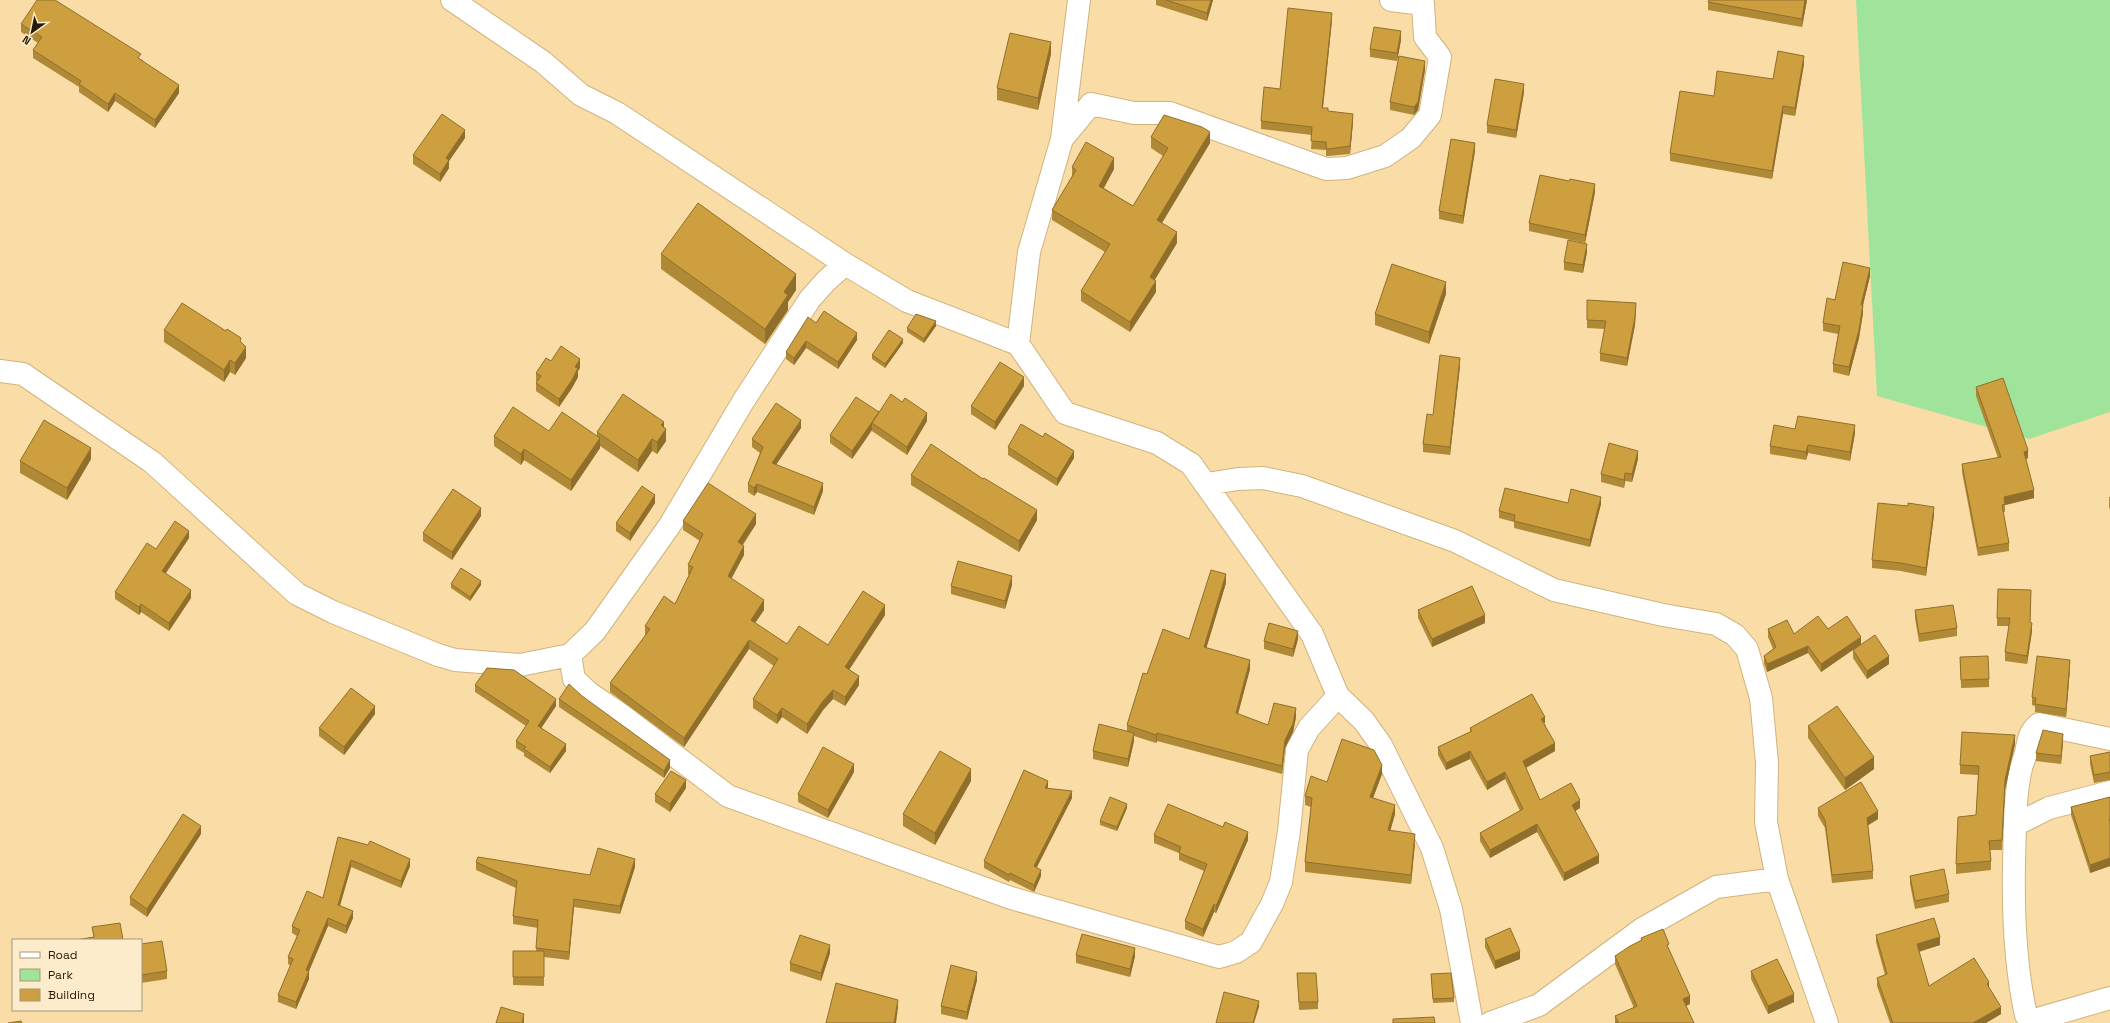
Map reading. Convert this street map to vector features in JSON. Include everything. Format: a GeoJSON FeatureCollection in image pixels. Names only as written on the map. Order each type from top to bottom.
{"type":"FeatureCollection","features":[{"type":"Feature","properties":{"kind":"street"},"geometry":{"type":"LineString","coordinates":[[452,0],[543,62],[581,95],[617,113],[845,264],[907,301],[1018,344],[1065,413],[1157,443],[1191,464],[1207,484],[1312,634],[1338,696],[1364,721],[1381,745],[1432,848],[1450,909],[1472,1023]]}},
{"type":"Feature","properties":{"kind":"street"},"geometry":{"type":"LineString","coordinates":[[1018,344],[1029,252],[1062,139],[1079,0]]}},
{"type":"Feature","properties":{"kind":"street"},"geometry":{"type":"LineString","coordinates":[[1062,139],[1091,104],[1134,114],[1170,113],[1326,169],[1348,168],[1385,156],[1411,138],[1430,115],[1440,57],[1425,37],[1423,4],[1391,0]]}},
{"type":"Feature","properties":{"kind":"street"},"geometry":{"type":"LineString","coordinates":[[0,371],[23,374],[152,462],[297,594],[327,609],[455,660],[520,665],[570,655],[595,631],[670,524],[744,400],[810,299],[826,281],[845,264]]}},
{"type":"Feature","properties":{"kind":"street"},"geometry":{"type":"LineString","coordinates":[[1207,484],[1238,479],[1264,478],[1302,486],[1455,541],[1554,590],[1663,615],[1716,624],[1735,635],[1747,649],[1761,698],[1767,763],[1766,822],[1777,879],[1827,1023]]}},
{"type":"Feature","properties":{"kind":"street"},"geometry":{"type":"LineString","coordinates":[[570,655],[574,679],[589,693],[620,714],[728,796],[1011,898],[1219,957],[1236,952],[1251,942],[1272,904],[1281,882],[1290,831],[1297,750],[1309,728],[1338,696]]}},
{"type":"Feature","properties":{"kind":"street"},"geometry":{"type":"LineString","coordinates":[[2110,740],[2039,724],[2031,731],[2021,766],[2015,825],[2013,913],[2020,989],[2026,1015],[2032,1022],[2110,998]]}},
{"type":"Feature","properties":{"kind":"street"},"geometry":{"type":"LineString","coordinates":[[2015,825],[2049,808],[2110,792]]}},
{"type":"Feature","properties":{"kind":"street"},"geometry":{"type":"LineString","coordinates":[[1490,1023],[1539,1005],[1642,928],[1716,887],[1777,879]]}},
{"type":"Feature","properties":{"kind":"green space"},"geometry":{"type":"Polygon","coordinates":[[[1856,0],[2110,0],[2110,412],[2029,439],[1877,396],[1856,0]]]}},
{"type":"Feature","properties":{"kind":"building"},"geometry":{"type":"Polygon","coordinates":[[[37,0],[55,0],[141,54],[138,58],[179,85],[155,120],[115,93],[108,104],[79,84],[81,81],[33,50],[42,37],[21,24],[37,0]]]}},
{"type":"Feature","properties":{"kind":"building"},"geometry":{"type":"Polygon","coordinates":[[[1166,0],[1211,0],[1207,13],[1166,0]]]}},
{"type":"Feature","properties":{"kind":"building"},"geometry":{"type":"Polygon","coordinates":[[[1709,0],[1805,0],[1802,19],[1708,2],[1709,0]]]}},
{"type":"Feature","properties":{"kind":"building"},"geometry":{"type":"Polygon","coordinates":[[[1288,8],[1332,13],[1322,108],[1328,108],[1328,111],[1353,114],[1350,146],[1328,149],[1326,148],[1326,142],[1311,141],[1312,127],[1261,121],[1264,87],[1280,89],[1288,8]]]}},
{"type":"Feature","properties":{"kind":"building"},"geometry":{"type":"Polygon","coordinates":[[[1374,27],[1401,31],[1397,53],[1370,49],[1374,27]]]}},
{"type":"Feature","properties":{"kind":"building"},"geometry":{"type":"Polygon","coordinates":[[[1010,33],[1051,42],[1038,98],[997,88],[1010,33]]]}},
{"type":"Feature","properties":{"kind":"building"},"geometry":{"type":"Polygon","coordinates":[[[1778,51],[1804,56],[1795,108],[1783,106],[1772,171],[1670,153],[1680,91],[1714,96],[1717,71],[1773,79],[1778,51]]]}},
{"type":"Feature","properties":{"kind":"building"},"geometry":{"type":"Polygon","coordinates":[[[1399,56],[1425,61],[1418,102],[1414,107],[1390,102],[1399,56]]]}},
{"type":"Feature","properties":{"kind":"building"},"geometry":{"type":"Polygon","coordinates":[[[1495,79],[1524,84],[1516,130],[1487,125],[1495,79]]]}},
{"type":"Feature","properties":{"kind":"building"},"geometry":{"type":"Polygon","coordinates":[[[442,114],[465,130],[446,158],[449,160],[440,174],[413,155],[442,114]]]}},
{"type":"Feature","properties":{"kind":"building"},"geometry":{"type":"Polygon","coordinates":[[[1164,115],[1202,127],[1210,132],[1157,220],[1177,232],[1150,277],[1156,281],[1130,322],[1081,291],[1110,244],[1052,210],[1076,170],[1072,167],[1086,142],[1114,158],[1099,186],[1133,206],[1168,148],[1151,137],[1164,115]]]}},
{"type":"Feature","properties":{"kind":"building"},"geometry":{"type":"Polygon","coordinates":[[[1451,139],[1475,143],[1463,216],[1439,211],[1451,139]]]}},
{"type":"Feature","properties":{"kind":"building"},"geometry":{"type":"Polygon","coordinates":[[[1540,175],[1569,181],[1570,179],[1595,184],[1585,235],[1529,223],[1540,175]]]}},
{"type":"Feature","properties":{"kind":"building"},"geometry":{"type":"Polygon","coordinates":[[[698,203],[796,274],[784,292],[788,295],[765,329],[661,254],[698,203]]]}},
{"type":"Feature","properties":{"kind":"building"},"geometry":{"type":"Polygon","coordinates":[[[1568,240],[1587,244],[1583,265],[1564,262],[1568,240]]]}},
{"type":"Feature","properties":{"kind":"building"},"geometry":{"type":"Polygon","coordinates":[[[1843,262],[1870,268],[1861,305],[1863,305],[1859,330],[1849,367],[1833,364],[1840,326],[1823,323],[1827,298],[1835,300],[1843,262]]]}},
{"type":"Feature","properties":{"kind":"building"},"geometry":{"type":"Polygon","coordinates":[[[1392,264],[1446,282],[1429,332],[1375,314],[1392,264]]]}},
{"type":"Feature","properties":{"kind":"building"},"geometry":{"type":"Polygon","coordinates":[[[1587,300],[1636,303],[1635,317],[1627,358],[1600,353],[1606,321],[1587,320],[1587,300]]]}},
{"type":"Feature","properties":{"kind":"building"},"geometry":{"type":"Polygon","coordinates":[[[182,303],[226,331],[227,329],[241,338],[240,341],[246,347],[235,363],[230,360],[224,370],[164,330],[182,303]]]}},
{"type":"Feature","properties":{"kind":"building"},"geometry":{"type":"Polygon","coordinates":[[[824,311],[857,333],[838,362],[806,341],[794,358],[786,352],[808,317],[816,323],[824,311]]]}},
{"type":"Feature","properties":{"kind":"building"},"geometry":{"type":"Polygon","coordinates":[[[916,314],[936,321],[924,339],[907,328],[916,314]]]}},
{"type":"Feature","properties":{"kind":"building"},"geometry":{"type":"Polygon","coordinates":[[[889,330],[903,339],[885,364],[872,355],[889,330]]]}},
{"type":"Feature","properties":{"kind":"building"},"geometry":{"type":"Polygon","coordinates":[[[561,346],[580,359],[575,367],[578,368],[572,380],[559,399],[536,383],[541,376],[536,373],[546,358],[551,361],[561,346]]]}},
{"type":"Feature","properties":{"kind":"building"},"geometry":{"type":"Polygon","coordinates":[[[1440,355],[1460,358],[1450,447],[1423,444],[1427,414],[1433,415],[1440,355]]]}},
{"type":"Feature","properties":{"kind":"building"},"geometry":{"type":"Polygon","coordinates":[[[1000,362],[1024,377],[995,422],[971,406],[1000,362]]]}},
{"type":"Feature","properties":{"kind":"building"},"geometry":{"type":"Polygon","coordinates":[[[2003,378],[2028,450],[2024,452],[2034,490],[2004,497],[2005,504],[2002,505],[2009,543],[1978,548],[1962,464],[2001,457],[1976,387],[2003,378]]]}},
{"type":"Feature","properties":{"kind":"building"},"geometry":{"type":"Polygon","coordinates":[[[623,394],[664,422],[661,425],[666,429],[657,442],[652,439],[638,460],[597,432],[623,394]]]}},
{"type":"Feature","properties":{"kind":"building"},"geometry":{"type":"Polygon","coordinates":[[[891,394],[902,402],[905,398],[927,413],[907,447],[872,423],[891,394]]]}},
{"type":"Feature","properties":{"kind":"building"},"geometry":{"type":"Polygon","coordinates":[[[856,397],[879,412],[852,451],[830,435],[856,397]]]}},
{"type":"Feature","properties":{"kind":"building"},"geometry":{"type":"Polygon","coordinates":[[[776,403],[801,420],[772,463],[823,483],[814,507],[757,484],[754,488],[748,484],[763,447],[752,439],[776,403]]]}},
{"type":"Feature","properties":{"kind":"building"},"geometry":{"type":"Polygon","coordinates":[[[513,407],[549,431],[562,412],[600,438],[571,480],[524,449],[521,454],[494,436],[513,407]]]}},
{"type":"Feature","properties":{"kind":"building"},"geometry":{"type":"Polygon","coordinates":[[[1798,416],[1855,425],[1850,452],[1808,445],[1806,452],[1770,446],[1774,425],[1795,429],[1798,416]]]}},
{"type":"Feature","properties":{"kind":"building"},"geometry":{"type":"Polygon","coordinates":[[[44,420],[91,448],[67,488],[20,461],[44,420]]]}},
{"type":"Feature","properties":{"kind":"building"},"geometry":{"type":"Polygon","coordinates":[[[1021,424],[1043,437],[1045,433],[1074,451],[1057,479],[1008,447],[1021,424]]]}},
{"type":"Feature","properties":{"kind":"building"},"geometry":{"type":"Polygon","coordinates":[[[1609,443],[1638,451],[1632,474],[1625,473],[1624,480],[1601,474],[1609,443]]]}},
{"type":"Feature","properties":{"kind":"building"},"geometry":{"type":"Polygon","coordinates":[[[931,444],[983,479],[984,478],[1037,510],[1019,541],[911,475],[931,444]]]}},
{"type":"Feature","properties":{"kind":"building"},"geometry":{"type":"Polygon","coordinates":[[[708,483],[756,514],[738,542],[744,546],[728,576],[764,600],[751,620],[787,644],[799,626],[828,645],[863,591],[885,605],[845,667],[859,676],[845,697],[833,690],[823,701],[807,724],[782,708],[777,715],[753,699],[778,659],[749,640],[684,738],[610,683],[650,629],[645,626],[664,596],[675,604],[693,567],[688,565],[703,534],[683,521],[708,483]]]}},
{"type":"Feature","properties":{"kind":"building"},"geometry":{"type":"Polygon","coordinates":[[[642,486],[655,495],[630,533],[616,523],[642,486]]]}},
{"type":"Feature","properties":{"kind":"building"},"geometry":{"type":"Polygon","coordinates":[[[1505,488],[1568,503],[1571,489],[1601,497],[1590,540],[1514,521],[1515,515],[1499,511],[1505,488]]]}},
{"type":"Feature","properties":{"kind":"building"},"geometry":{"type":"Polygon","coordinates":[[[453,489],[481,508],[452,552],[423,533],[453,489]]]}},
{"type":"Feature","properties":{"kind":"building"},"geometry":{"type":"Polygon","coordinates":[[[1878,503],[1908,506],[1908,503],[1934,507],[1926,568],[1901,563],[1872,560],[1878,503]]]}},
{"type":"Feature","properties":{"kind":"building"},"geometry":{"type":"Polygon","coordinates":[[[175,521],[189,531],[162,571],[191,590],[169,623],[141,604],[139,607],[115,592],[147,543],[156,549],[175,521]]]}},
{"type":"Feature","properties":{"kind":"building"},"geometry":{"type":"Polygon","coordinates":[[[958,561],[1012,576],[1005,601],[951,586],[958,561]]]}},
{"type":"Feature","properties":{"kind":"building"},"geometry":{"type":"Polygon","coordinates":[[[461,568],[481,581],[470,597],[451,584],[461,568]]]}},
{"type":"Feature","properties":{"kind":"building"},"geometry":{"type":"Polygon","coordinates":[[[1211,570],[1226,574],[1204,647],[1250,660],[1236,713],[1268,725],[1274,703],[1296,708],[1293,724],[1285,740],[1282,766],[1157,733],[1156,735],[1127,725],[1143,673],[1147,674],[1163,629],[1189,639],[1211,570]]]}},
{"type":"Feature","properties":{"kind":"building"},"geometry":{"type":"Polygon","coordinates":[[[1472,586],[1485,615],[1432,639],[1418,610],[1472,586]]]}},
{"type":"Feature","properties":{"kind":"building"},"geometry":{"type":"Polygon","coordinates":[[[1998,589],[2031,590],[2030,622],[2032,623],[2027,656],[2005,652],[2010,618],[1997,618],[1998,589]]]}},
{"type":"Feature","properties":{"kind":"building"},"geometry":{"type":"Polygon","coordinates":[[[1953,605],[1957,628],[1919,634],[1915,610],[1953,605]]]}},
{"type":"Feature","properties":{"kind":"building"},"geometry":{"type":"Polygon","coordinates":[[[1818,616],[1828,629],[1847,616],[1861,637],[1821,664],[1808,646],[1767,664],[1764,656],[1776,647],[1768,629],[1787,620],[1794,634],[1818,616]]]}},
{"type":"Feature","properties":{"kind":"building"},"geometry":{"type":"Polygon","coordinates":[[[1269,623],[1298,631],[1293,649],[1264,641],[1269,623]]]}},
{"type":"Feature","properties":{"kind":"building"},"geometry":{"type":"Polygon","coordinates":[[[1875,635],[1889,656],[1867,671],[1853,650],[1875,635]]]}},
{"type":"Feature","properties":{"kind":"building"},"geometry":{"type":"Polygon","coordinates":[[[1988,656],[1989,679],[1961,680],[1960,657],[1988,656]]]}},
{"type":"Feature","properties":{"kind":"building"},"geometry":{"type":"Polygon","coordinates":[[[2037,656],[2070,660],[2066,709],[2035,704],[2036,698],[2032,697],[2037,656]]]}},
{"type":"Feature","properties":{"kind":"building"},"geometry":{"type":"Polygon","coordinates":[[[487,668],[514,670],[556,699],[538,726],[566,744],[550,767],[524,749],[526,747],[516,741],[529,721],[475,685],[487,668]]]}},
{"type":"Feature","properties":{"kind":"building"},"geometry":{"type":"Polygon","coordinates":[[[569,684],[582,696],[670,760],[664,771],[559,699],[569,684]]]}},
{"type":"Feature","properties":{"kind":"building"},"geometry":{"type":"Polygon","coordinates":[[[351,688],[375,706],[344,747],[319,728],[351,688]]]}},
{"type":"Feature","properties":{"kind":"building"},"geometry":{"type":"Polygon","coordinates":[[[1532,694],[1545,717],[1541,719],[1555,743],[1523,761],[1540,800],[1571,783],[1580,800],[1572,805],[1599,855],[1564,873],[1537,824],[1490,850],[1480,833],[1523,809],[1505,772],[1487,782],[1470,751],[1446,763],[1438,747],[1472,731],[1470,728],[1532,694]]]}},
{"type":"Feature","properties":{"kind":"building"},"geometry":{"type":"Polygon","coordinates":[[[1837,706],[1874,757],[1845,778],[1808,726],[1837,706]]]}},
{"type":"Feature","properties":{"kind":"building"},"geometry":{"type":"Polygon","coordinates":[[[1099,724],[1134,733],[1128,759],[1093,751],[1099,724]]]}},
{"type":"Feature","properties":{"kind":"building"},"geometry":{"type":"Polygon","coordinates":[[[2043,730],[2063,734],[2061,756],[2036,753],[2043,730]]]}},
{"type":"Feature","properties":{"kind":"building"},"geometry":{"type":"Polygon","coordinates":[[[1962,732],[2015,735],[2005,780],[2002,840],[1989,841],[1991,861],[1956,864],[1958,817],[1976,815],[1979,766],[1960,765],[1962,732]]]}},
{"type":"Feature","properties":{"kind":"building"},"geometry":{"type":"Polygon","coordinates":[[[1342,739],[1374,750],[1382,765],[1370,797],[1395,805],[1388,830],[1415,834],[1411,875],[1305,862],[1312,798],[1305,796],[1311,776],[1327,782],[1342,739]]]}},
{"type":"Feature","properties":{"kind":"building"},"geometry":{"type":"Polygon","coordinates":[[[823,747],[854,764],[828,810],[798,794],[823,747]]]}},
{"type":"Feature","properties":{"kind":"building"},"geometry":{"type":"Polygon","coordinates":[[[940,751],[971,769],[935,833],[903,814],[940,751]]]}},
{"type":"Feature","properties":{"kind":"building"},"geometry":{"type":"Polygon","coordinates":[[[2110,752],[2110,772],[2094,775],[2090,756],[2110,752]]]}},
{"type":"Feature","properties":{"kind":"building"},"geometry":{"type":"Polygon","coordinates":[[[1024,770],[1048,781],[1045,788],[1072,791],[1034,866],[1041,870],[1034,885],[1010,873],[1009,875],[984,861],[1024,770]]]}},
{"type":"Feature","properties":{"kind":"building"},"geometry":{"type":"Polygon","coordinates":[[[671,771],[686,780],[670,804],[655,794],[671,771]]]}},
{"type":"Feature","properties":{"kind":"building"},"geometry":{"type":"Polygon","coordinates":[[[1861,782],[1878,811],[1867,818],[1873,871],[1832,875],[1825,820],[1818,808],[1861,782]]]}},
{"type":"Feature","properties":{"kind":"building"},"geometry":{"type":"Polygon","coordinates":[[[1110,797],[1127,804],[1117,827],[1100,821],[1110,797]]]}},
{"type":"Feature","properties":{"kind":"building"},"geometry":{"type":"Polygon","coordinates":[[[2110,797],[2110,858],[2090,865],[2071,807],[2110,797]]]}},
{"type":"Feature","properties":{"kind":"building"},"geometry":{"type":"Polygon","coordinates":[[[1168,804],[1223,827],[1225,822],[1248,832],[1216,906],[1214,904],[1203,929],[1185,921],[1207,864],[1179,853],[1181,847],[1154,835],[1168,804]]]}},
{"type":"Feature","properties":{"kind":"building"},"geometry":{"type":"Polygon","coordinates":[[[183,814],[201,826],[147,909],[130,897],[183,814]]]}},
{"type":"Feature","properties":{"kind":"building"},"geometry":{"type":"Polygon","coordinates":[[[338,837],[368,845],[370,841],[410,859],[401,881],[351,860],[338,905],[353,911],[346,926],[328,918],[306,970],[309,971],[296,1002],[278,995],[293,959],[288,957],[300,930],[292,926],[307,891],[323,898],[338,837]]]}},
{"type":"Feature","properties":{"kind":"building"},"geometry":{"type":"Polygon","coordinates":[[[598,848],[635,859],[620,906],[574,899],[569,952],[536,948],[538,920],[513,916],[517,881],[476,862],[478,857],[590,875],[598,848]]]}},
{"type":"Feature","properties":{"kind":"building"},"geometry":{"type":"Polygon","coordinates":[[[1944,869],[1949,894],[1915,901],[1910,876],[1944,869]]]}},
{"type":"Feature","properties":{"kind":"building"},"geometry":{"type":"Polygon","coordinates":[[[1934,918],[1940,937],[1917,944],[1929,986],[1974,958],[1989,982],[1987,984],[2001,1007],[1973,1023],[1893,1023],[1877,978],[1887,974],[1876,935],[1934,918]]]}},
{"type":"Feature","properties":{"kind":"building"},"geometry":{"type":"Polygon","coordinates":[[[120,923],[123,939],[82,939],[94,937],[92,927],[120,923]]]}},
{"type":"Feature","properties":{"kind":"building"},"geometry":{"type":"Polygon","coordinates":[[[1510,928],[1520,951],[1495,961],[1485,939],[1510,928]]]}},
{"type":"Feature","properties":{"kind":"building"},"geometry":{"type":"Polygon","coordinates":[[[1663,929],[1669,944],[1667,945],[1690,996],[1683,999],[1694,1023],[1615,1023],[1618,1022],[1615,1016],[1637,1006],[1615,956],[1642,940],[1641,938],[1663,929]]]}},
{"type":"Feature","properties":{"kind":"building"},"geometry":{"type":"Polygon","coordinates":[[[1082,934],[1135,948],[1130,969],[1076,955],[1082,934]]]}},
{"type":"Feature","properties":{"kind":"building"},"geometry":{"type":"Polygon","coordinates":[[[800,935],[830,945],[821,973],[790,963],[800,935]]]}},
{"type":"Feature","properties":{"kind":"building"},"geometry":{"type":"Polygon","coordinates":[[[162,941],[167,971],[142,975],[142,944],[162,941]]]}},
{"type":"Feature","properties":{"kind":"building"},"geometry":{"type":"Polygon","coordinates":[[[513,951],[544,951],[544,977],[513,977],[513,951]]]}},
{"type":"Feature","properties":{"kind":"building"},"geometry":{"type":"Polygon","coordinates":[[[1777,959],[1794,994],[1768,1006],[1751,971],[1777,959]]]}},
{"type":"Feature","properties":{"kind":"building"},"geometry":{"type":"Polygon","coordinates":[[[951,965],[977,972],[967,1012],[941,1006],[951,965]]]}},
{"type":"Feature","properties":{"kind":"building"},"geometry":{"type":"Polygon","coordinates":[[[1297,973],[1316,973],[1318,1002],[1299,1002],[1297,973]]]}},
{"type":"Feature","properties":{"kind":"building"},"geometry":{"type":"Polygon","coordinates":[[[1451,973],[1454,998],[1433,999],[1431,974],[1451,973]]]}},
{"type":"Feature","properties":{"kind":"building"},"geometry":{"type":"Polygon","coordinates":[[[836,983],[898,1000],[894,1023],[826,1023],[836,983]]]}},
{"type":"Feature","properties":{"kind":"building"},"geometry":{"type":"Polygon","coordinates":[[[1224,992],[1259,1001],[1253,1023],[1216,1023],[1224,992]]]}},
{"type":"Feature","properties":{"kind":"building"},"geometry":{"type":"Polygon","coordinates":[[[501,1007],[524,1014],[522,1023],[496,1023],[501,1007]]]}},
{"type":"Feature","properties":{"kind":"building"},"geometry":{"type":"Polygon","coordinates":[[[1434,1017],[1435,1023],[1393,1023],[1393,1019],[1434,1017]]]}},
{"type":"Feature","properties":{"kind":"building"},"geometry":{"type":"Polygon","coordinates":[[[21,1021],[22,1023],[8,1023],[21,1021]]]}}]}
